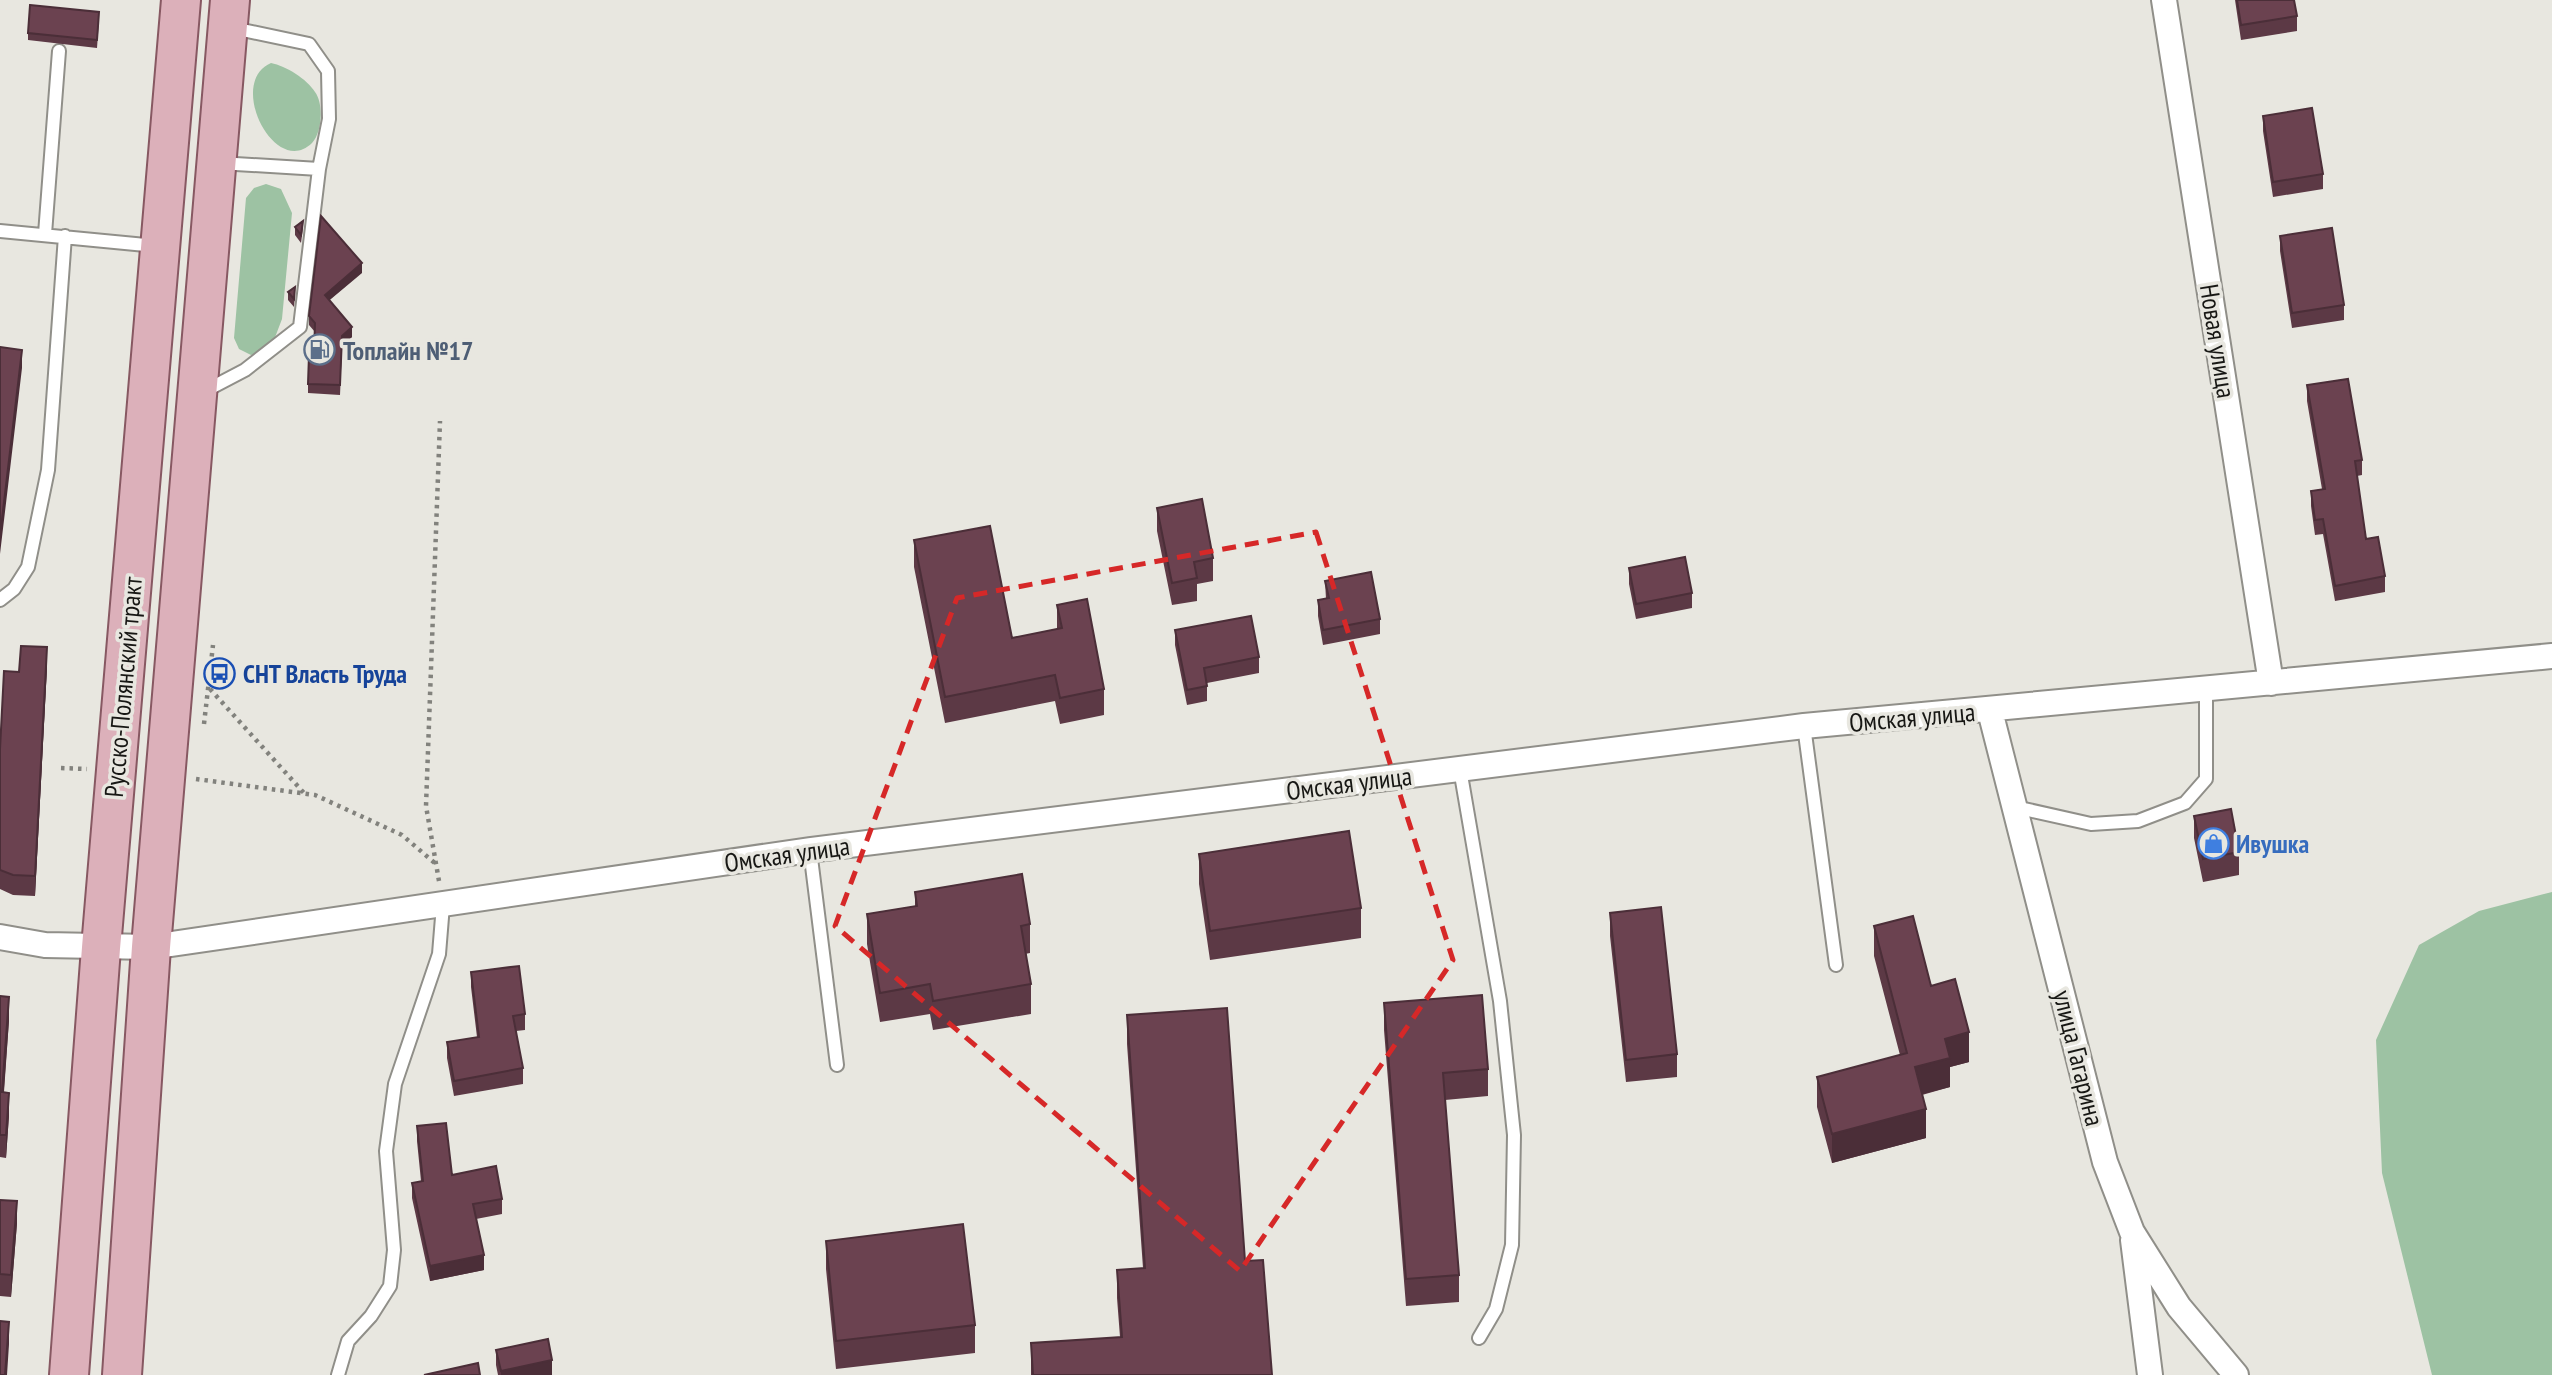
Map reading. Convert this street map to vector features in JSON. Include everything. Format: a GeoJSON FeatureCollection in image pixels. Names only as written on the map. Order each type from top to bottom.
{"type":"FeatureCollection","features":[{"type":"Feature","properties":{"kind":"main road","name":"Русско-Полянский тракт"},"geometry":{"type":"LineString","coordinates":[[69,1375],[101,948],[181,0]]}},
{"type":"Feature","properties":{"kind":"main road","name":"Русско-Полянский тракт"},"geometry":{"type":"LineString","coordinates":[[122,1375],[151,947],[229,13]]}},
{"type":"Feature","properties":{"kind":"street","name":"Новая улица"},"geometry":{"type":"LineString","coordinates":[[2164,0],[2271,683]]}},
{"type":"Feature","properties":{"kind":"street","name":"Омская улица"},"geometry":{"type":"LineString","coordinates":[[0,937],[45,945],[151,947],[810,850],[1804,726],[1990,711],[2552,656]]}},
{"type":"Feature","properties":{"kind":"street","name":"улица Гагарина"},"geometry":{"type":"LineString","coordinates":[[1990,711],[2105,1162],[2132,1232],[2179,1307],[2236,1375]]}},
{"type":"Feature","properties":{"kind":"street"},"geometry":{"type":"LineString","coordinates":[[2132,1232],[2150,1375]]}},
{"type":"Feature","properties":{"kind":"lane"},"geometry":{"type":"LineString","coordinates":[[197,395],[244,370],[300,327],[319,169],[329,119],[328,71],[309,44],[229,13]]}},
{"type":"Feature","properties":{"kind":"lane"},"geometry":{"type":"LineString","coordinates":[[46,234],[59,51]]}},
{"type":"Feature","properties":{"kind":"lane"},"geometry":{"type":"LineString","coordinates":[[216,163],[319,169]]}},
{"type":"Feature","properties":{"kind":"lane"},"geometry":{"type":"LineString","coordinates":[[0,231],[160,246]]}},
{"type":"Feature","properties":{"kind":"lane"},"geometry":{"type":"LineString","coordinates":[[0,600],[14,589],[28,567],[48,470],[65,236]]}},
{"type":"Feature","properties":{"kind":"lane"},"geometry":{"type":"LineString","coordinates":[[2015,807],[2091,824],[2138,821],[2185,803],[2206,779],[2206,690]]}},
{"type":"Feature","properties":{"kind":"lane"},"geometry":{"type":"LineString","coordinates":[[1804,726],[1836,965]]}},
{"type":"Feature","properties":{"kind":"lane"},"geometry":{"type":"LineString","coordinates":[[1460,769],[1500,1002],[1514,1135],[1512,1245],[1496,1310],[1479,1338]]}},
{"type":"Feature","properties":{"kind":"lane"},"geometry":{"type":"LineString","coordinates":[[810,850],[837,1065]]}},
{"type":"Feature","properties":{"kind":"lane"},"geometry":{"type":"LineString","coordinates":[[338,1375],[348,1341],[371,1316],[390,1286],[394,1250],[386,1151],[395,1084],[439,954],[443,905]]}},
{"type":"Feature","properties":{"kind":"path"},"geometry":{"type":"LineString","coordinates":[[440,421],[426,806],[429,837],[443,905]]}},
{"type":"Feature","properties":{"kind":"path"},"geometry":{"type":"LineString","coordinates":[[207,714],[213,645]]}},
{"type":"Feature","properties":{"kind":"path"},"geometry":{"type":"LineString","coordinates":[[209,688],[304,793]]}},
{"type":"Feature","properties":{"kind":"path"},"geometry":{"type":"LineString","coordinates":[[61,768],[101,771]]}},
{"type":"Feature","properties":{"kind":"path"},"geometry":{"type":"LineString","coordinates":[[188,778],[315,795],[402,835],[436,864]]}},
{"type":"Feature","properties":{"kind":"highlighted area"},"geometry":{"type":"Polygon","coordinates":[[[1316,532],[1453,960],[1240,1271],[835,926],[957,598],[1316,532]]]}},
{"type":"Feature","properties":{"kind":"green space"},"geometry":{"type":"Polygon","coordinates":[[[271,63],[302,78],[318,97],[321,111],[318,132],[312,143],[298,151],[284,148],[271,139],[254,106],[253,89],[258,73],[271,63]]]}},
{"type":"Feature","properties":{"kind":"green space"},"geometry":{"type":"Polygon","coordinates":[[[266,184],[281,189],[292,213],[282,319],[274,340],[263,352],[251,355],[239,349],[234,338],[246,198],[254,188],[266,184]]]}},
{"type":"Feature","properties":{"kind":"green space"},"geometry":{"type":"Polygon","coordinates":[[[2552,892],[2552,1375],[2432,1375],[2382,1173],[2376,1040],[2419,945],[2479,911],[2552,892]]]}},
{"type":"Feature","properties":{"kind":"building"},"geometry":{"type":"Polygon","coordinates":[[[2237,0],[2294,0],[2297,16],[2241,25],[2237,0]]]}},
{"type":"Feature","properties":{"kind":"building"},"geometry":{"type":"Polygon","coordinates":[[[30,5],[99,12],[97,40],[28,33],[30,5]]]}},
{"type":"Feature","properties":{"kind":"building"},"geometry":{"type":"Polygon","coordinates":[[[2312,108],[2323,174],[2273,182],[2263,116],[2312,108]]]}},
{"type":"Feature","properties":{"kind":"building"},"geometry":{"type":"Polygon","coordinates":[[[321,216],[362,263],[325,295],[352,327],[342,336],[340,385],[308,384],[309,355],[314,355],[315,323],[309,316],[321,216]]]}},
{"type":"Feature","properties":{"kind":"building"},"geometry":{"type":"Polygon","coordinates":[[[303,221],[301,235],[295,227],[303,221]]]}},
{"type":"Feature","properties":{"kind":"building"},"geometry":{"type":"Polygon","coordinates":[[[2332,228],[2344,305],[2292,313],[2280,236],[2332,228]]]}},
{"type":"Feature","properties":{"kind":"building"},"geometry":{"type":"Polygon","coordinates":[[[295,287],[294,299],[288,292],[295,287]]]}},
{"type":"Feature","properties":{"kind":"building"},"geometry":{"type":"Polygon","coordinates":[[[0,347],[22,350],[0,536],[0,347]]]}},
{"type":"Feature","properties":{"kind":"building"},"geometry":{"type":"Polygon","coordinates":[[[2348,379],[2362,460],[2355,461],[2366,539],[2378,537],[2385,576],[2335,586],[2323,519],[2315,520],[2311,491],[2325,489],[2307,385],[2348,379]]]}},
{"type":"Feature","properties":{"kind":"building"},"geometry":{"type":"Polygon","coordinates":[[[1202,499],[1213,558],[1194,562],[1197,578],[1172,583],[1157,508],[1202,499]]]}},
{"type":"Feature","properties":{"kind":"building"},"geometry":{"type":"Polygon","coordinates":[[[990,526],[1012,638],[1062,628],[1057,605],[1087,599],[1104,689],[1060,698],[1055,675],[945,697],[914,540],[990,526]]]}},
{"type":"Feature","properties":{"kind":"building"},"geometry":{"type":"Polygon","coordinates":[[[1685,557],[1692,593],[1636,604],[1629,568],[1685,557]]]}},
{"type":"Feature","properties":{"kind":"building"},"geometry":{"type":"Polygon","coordinates":[[[1371,572],[1380,619],[1323,630],[1318,600],[1329,598],[1325,581],[1371,572]]]}},
{"type":"Feature","properties":{"kind":"building"},"geometry":{"type":"Polygon","coordinates":[[[1251,616],[1259,657],[1204,668],[1207,686],[1187,690],[1175,630],[1251,616]]]}},
{"type":"Feature","properties":{"kind":"building"},"geometry":{"type":"Polygon","coordinates":[[[21,646],[47,647],[35,876],[13,875],[0,870],[0,749],[4,671],[19,672],[21,646]]]}},
{"type":"Feature","properties":{"kind":"building"},"geometry":{"type":"Polygon","coordinates":[[[2231,809],[2239,852],[2203,859],[2194,816],[2231,809]]]}},
{"type":"Feature","properties":{"kind":"building"},"geometry":{"type":"Polygon","coordinates":[[[1349,831],[1361,908],[1210,931],[1199,854],[1349,831]]]}},
{"type":"Feature","properties":{"kind":"building"},"geometry":{"type":"Polygon","coordinates":[[[1022,874],[1030,924],[1021,926],[1031,984],[933,1001],[930,984],[880,993],[867,914],[917,906],[915,892],[1022,874]]]}},
{"type":"Feature","properties":{"kind":"building"},"geometry":{"type":"Polygon","coordinates":[[[1661,907],[1677,1054],[1626,1060],[1610,913],[1661,907]]]}},
{"type":"Feature","properties":{"kind":"building"},"geometry":{"type":"Polygon","coordinates":[[[1913,916],[1931,986],[1955,979],[1969,1032],[1945,1039],[1950,1058],[1915,1067],[1926,1109],[1832,1134],[1817,1077],[1907,1053],[1874,926],[1913,916]]]}},
{"type":"Feature","properties":{"kind":"building"},"geometry":{"type":"Polygon","coordinates":[[[519,966],[525,1014],[513,1016],[523,1068],[454,1081],[447,1042],[479,1037],[471,972],[519,966]]]}},
{"type":"Feature","properties":{"kind":"building"},"geometry":{"type":"Polygon","coordinates":[[[1482,995],[1488,1069],[1443,1073],[1459,1275],[1406,1279],[1384,1003],[1482,995]]]}},
{"type":"Feature","properties":{"kind":"building"},"geometry":{"type":"Polygon","coordinates":[[[0,996],[9,997],[2,1092],[9,1093],[6,1135],[0,1135],[0,996]]]}},
{"type":"Feature","properties":{"kind":"building"},"geometry":{"type":"Polygon","coordinates":[[[1227,1008],[1245,1261],[1263,1260],[1272,1375],[1033,1375],[1031,1343],[1122,1337],[1117,1270],[1145,1268],[1127,1015],[1227,1008]]]}},
{"type":"Feature","properties":{"kind":"building"},"geometry":{"type":"Polygon","coordinates":[[[446,1123],[452,1175],[496,1166],[502,1199],[473,1204],[484,1255],[430,1266],[412,1183],[423,1181],[417,1126],[446,1123]]]}},
{"type":"Feature","properties":{"kind":"building"},"geometry":{"type":"Polygon","coordinates":[[[0,1200],[17,1201],[11,1275],[0,1274],[0,1200]]]}},
{"type":"Feature","properties":{"kind":"building"},"geometry":{"type":"Polygon","coordinates":[[[963,1224],[975,1325],[836,1341],[826,1241],[963,1224]]]}},
{"type":"Feature","properties":{"kind":"building"},"geometry":{"type":"Polygon","coordinates":[[[0,1321],[9,1322],[5,1375],[0,1375],[0,1321]]]}},
{"type":"Feature","properties":{"kind":"building"},"geometry":{"type":"Polygon","coordinates":[[[548,1339],[552,1360],[501,1371],[496,1350],[548,1339]]]}},
{"type":"Feature","properties":{"kind":"building"},"geometry":{"type":"Polygon","coordinates":[[[478,1363],[480,1375],[424,1375],[478,1363]]]}},
{"type":"Feature","properties":{"kind":"place","name":"Топлайн №17"},"geometry":{"type":"Point","coordinates":[320,350]}},
{"type":"Feature","properties":{"kind":"place","name":"СНТ Власть Труда"},"geometry":{"type":"Point","coordinates":[220,673]}},
{"type":"Feature","properties":{"kind":"place","name":"Ивушка"},"geometry":{"type":"Point","coordinates":[2213,843]}}]}
